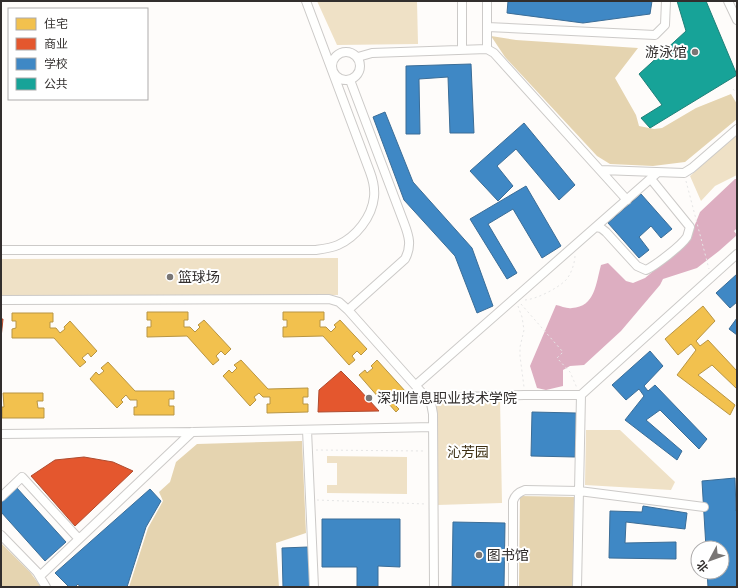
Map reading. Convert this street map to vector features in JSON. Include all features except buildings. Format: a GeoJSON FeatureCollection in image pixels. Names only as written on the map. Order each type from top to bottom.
{"type":"FeatureCollection","features":[{"type":"Feature","properties":{"kind":"street"},"geometry":{"type":"LineString","coordinates":[[1,250],[316,250],[338,245],[347,240],[363,224],[368,216],[374,196],[374,184],[306,1]]}},
{"type":"Feature","properties":{"kind":"street"},"geometry":{"type":"LineString","coordinates":[[462,1],[462,50]]}},
{"type":"Feature","properties":{"kind":"street"},"geometry":{"type":"LineString","coordinates":[[487,1],[487,50]]}},
{"type":"Feature","properties":{"kind":"street"},"geometry":{"type":"LineString","coordinates":[[487,27],[655,35],[665,24],[666,1]]}},
{"type":"Feature","properties":{"kind":"street"},"geometry":{"type":"LineString","coordinates":[[728,1],[737,20]]}},
{"type":"Feature","properties":{"kind":"street"},"geometry":{"type":"LineString","coordinates":[[358,57],[372,53],[487,50],[494,54],[627,200]]}},
{"type":"Feature","properties":{"kind":"street"},"geometry":{"type":"LineString","coordinates":[[346,51],[358,57],[360,70],[358,74],[350,80],[342,80],[337,78],[332,70],[332,61],[337,54],[346,51]]}},
{"type":"Feature","properties":{"kind":"street"},"geometry":{"type":"LineString","coordinates":[[348,310],[405,259],[410,247],[404,223],[350,80]]}},
{"type":"Feature","properties":{"kind":"street"},"geometry":{"type":"LineString","coordinates":[[601,170],[684,173],[692,168],[737,129]]}},
{"type":"Feature","properties":{"kind":"street"},"geometry":{"type":"LineString","coordinates":[[416,385],[657,173]]}},
{"type":"Feature","properties":{"kind":"street"},"geometry":{"type":"LineString","coordinates":[[596,227],[601,228],[606,232],[637,266],[646,270],[667,256],[686,237],[690,227],[651,178]]}},
{"type":"Feature","properties":{"kind":"street"},"geometry":{"type":"LineString","coordinates":[[428,398],[581,395],[737,254]]}},
{"type":"Feature","properties":{"kind":"street"},"geometry":{"type":"LineString","coordinates":[[1,300],[329,299],[339,302],[428,398],[433,408],[434,587]]}},
{"type":"Feature","properties":{"kind":"street"},"geometry":{"type":"LineString","coordinates":[[577,587],[581,395]]}},
{"type":"Feature","properties":{"kind":"street"},"geometry":{"type":"LineString","coordinates":[[1,434],[433,427]]}},
{"type":"Feature","properties":{"kind":"street"},"geometry":{"type":"LineString","coordinates":[[307,430],[314,587]]}},
{"type":"Feature","properties":{"kind":"street"},"geometry":{"type":"LineString","coordinates":[[40,576],[192,432]]}},
{"type":"Feature","properties":{"kind":"street"},"geometry":{"type":"LineString","coordinates":[[1,497],[22,477],[79,539]]}},
{"type":"Feature","properties":{"kind":"street"},"geometry":{"type":"LineString","coordinates":[[513,587],[513,501],[521,491],[579,491],[704,507]]}},
{"type":"Feature","properties":{"kind":"street"},"geometry":{"type":"LineString","coordinates":[[1,535],[29,563],[40,576],[46,587]]}},
{"type":"Feature","properties":{"kind":"path"},"geometry":{"type":"LineString","coordinates":[[733,89],[737,94]]}},
{"type":"Feature","properties":{"kind":"path"},"geometry":{"type":"LineString","coordinates":[[684,173],[712,277]]}},
{"type":"Feature","properties":{"kind":"path"},"geometry":{"type":"LineString","coordinates":[[515,298],[533,300],[565,280],[570,273],[575,259],[575,245]]}},
{"type":"Feature","properties":{"kind":"path"},"geometry":{"type":"LineString","coordinates":[[515,298],[563,352],[557,358],[570,372],[581,395]]}},
{"type":"Feature","properties":{"kind":"path"},"geometry":{"type":"LineString","coordinates":[[515,298],[522,317],[524,330],[520,347],[520,356],[525,383],[524,395]]}},
{"type":"Feature","properties":{"kind":"path"},"geometry":{"type":"LineString","coordinates":[[308,450],[433,451]]}},
{"type":"Feature","properties":{"kind":"path"},"geometry":{"type":"LineString","coordinates":[[310,500],[434,504]]}},
{"type":"Feature","properties":{"kind":"green space"},"geometry":{"type":"Polygon","coordinates":[[[317,1],[417,1],[418,44],[337,45],[317,1]]]}},
{"type":"Feature","properties":{"kind":"green space"},"geometry":{"type":"Polygon","coordinates":[[[737,134],[737,175],[715,186],[701,201],[690,176],[737,134]]]}},
{"type":"Feature","properties":{"kind":"green space","name":"篮球场"},"geometry":{"type":"Polygon","coordinates":[[[338,258],[338,295],[1,295],[1,259],[338,258]]]}},
{"type":"Feature","properties":{"kind":"green space","name":"沁芳园"},"geometry":{"type":"Polygon","coordinates":[[[500,399],[502,503],[437,505],[434,400],[500,399]]]}},
{"type":"Feature","properties":{"kind":"green space"},"geometry":{"type":"Polygon","coordinates":[[[586,430],[620,430],[675,482],[671,490],[585,485],[586,430]]]}},
{"type":"Feature","properties":{"kind":"green space"},"geometry":{"type":"Polygon","coordinates":[[[327,456],[407,457],[407,494],[327,493],[327,485],[337,485],[337,463],[327,463],[327,456]]]}},
{"type":"Feature","properties":{"kind":"shaded area"},"geometry":{"type":"Polygon","coordinates":[[[491,36],[516,40],[638,48],[615,78],[636,115],[639,126],[654,129],[662,128],[696,108],[731,94],[737,104],[737,119],[685,162],[653,166],[610,164],[597,156],[505,57],[491,36]]]}},
{"type":"Feature","properties":{"kind":"shaded area"},"geometry":{"type":"Polygon","coordinates":[[[735,179],[737,179],[737,228],[734,231],[737,235],[697,268],[663,279],[660,285],[621,331],[584,365],[570,366],[563,370],[563,386],[546,390],[537,388],[530,366],[556,305],[570,308],[580,307],[586,303],[590,299],[596,286],[601,265],[608,263],[626,281],[633,283],[645,278],[686,244],[700,212],[735,179]]]}},
{"type":"Feature","properties":{"kind":"shaded area"},"geometry":{"type":"Polygon","coordinates":[[[302,441],[306,533],[276,543],[279,587],[129,587],[148,528],[163,501],[159,492],[170,482],[176,462],[197,444],[302,441]]]}},
{"type":"Feature","properties":{"kind":"shaded area"},"geometry":{"type":"Polygon","coordinates":[[[520,496],[574,497],[573,587],[519,587],[520,496]]]}},
{"type":"Feature","properties":{"kind":"shaded area"},"geometry":{"type":"Polygon","coordinates":[[[1,543],[30,572],[41,587],[1,587],[1,543]]]}},
{"type":"Feature","properties":{"kind":"place","name":"游泳馆"},"geometry":{"type":"Point","coordinates":[695,52]}},
{"type":"Feature","properties":{"kind":"place","name":"篮球场"},"geometry":{"type":"Point","coordinates":[170,277]}},
{"type":"Feature","properties":{"kind":"place","name":"深圳信息职业技术学院"},"geometry":{"type":"Point","coordinates":[369,398]}},
{"type":"Feature","properties":{"kind":"place","name":"图书馆"},"geometry":{"type":"Point","coordinates":[479,555]}}]}
